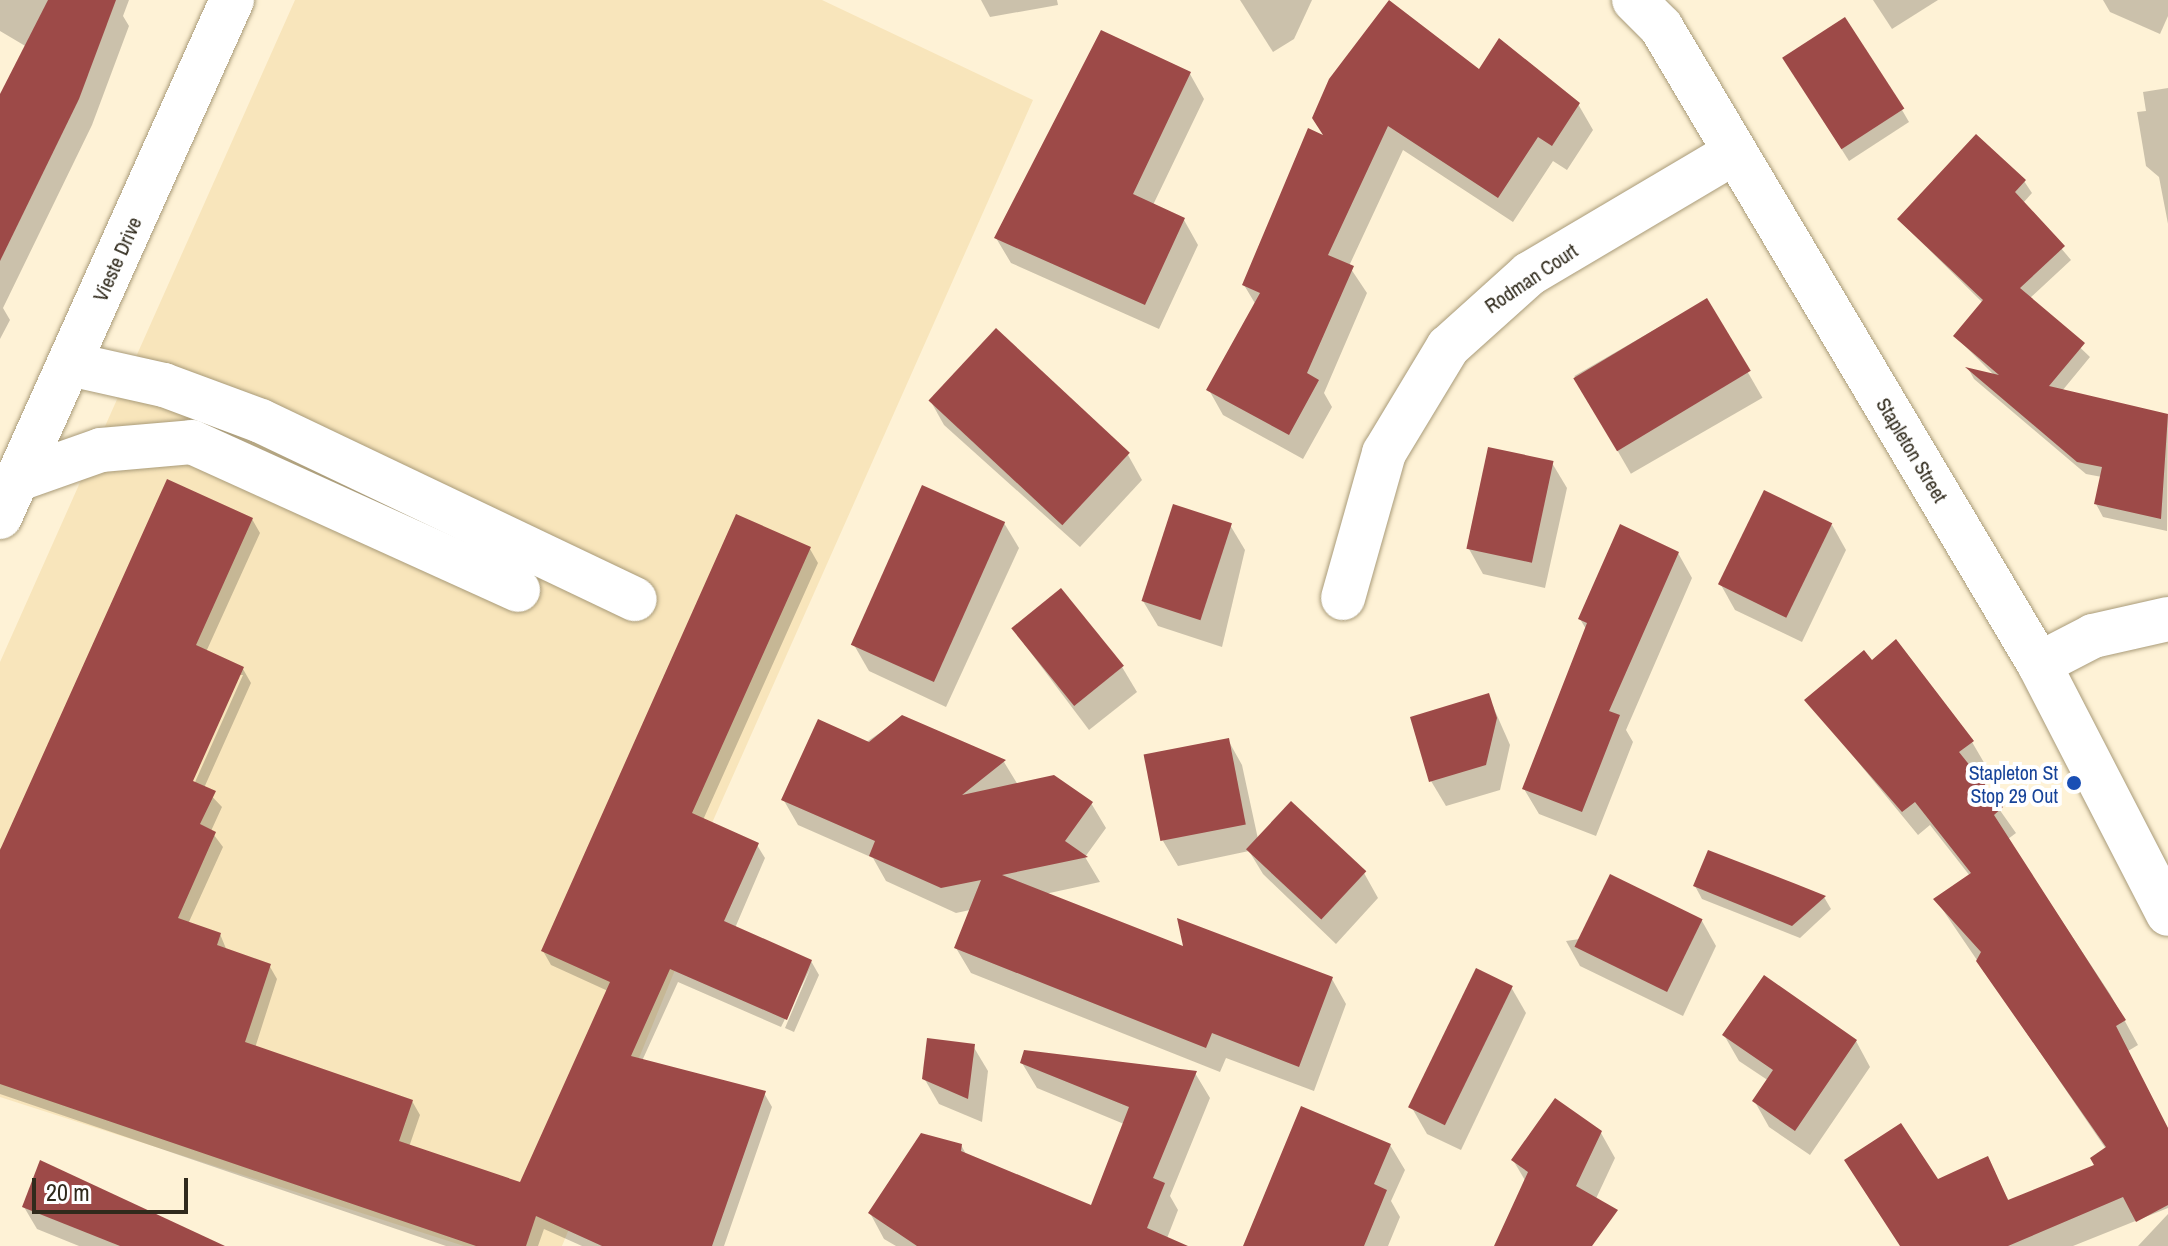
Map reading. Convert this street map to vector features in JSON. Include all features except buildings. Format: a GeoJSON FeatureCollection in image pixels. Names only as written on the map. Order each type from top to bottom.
{"type":"FeatureCollection","features":[{"type":"Feature","properties":{"kind":"street","name":"Vieste Drive"},"geometry":{"type":"LineString","coordinates":[[8,499],[232,0]]}},
{"type":"Feature","properties":{"kind":"street","name":"Stapleton Street"},"geometry":{"type":"LineString","coordinates":[[1634,0],[1661,27],[2039,664],[2168,914]]}},
{"type":"Feature","properties":{"kind":"street","name":"Rodman Court"},"geometry":{"type":"LineString","coordinates":[[1343,598],[1384,453],[1448,347],[1529,274],[1735,152]]}},
{"type":"Feature","properties":{"kind":"street"},"geometry":{"type":"LineString","coordinates":[[70,364],[164,385],[261,421],[635,599]]}},
{"type":"Feature","properties":{"kind":"street"},"geometry":{"type":"LineString","coordinates":[[8,499],[101,450],[192,442],[518,590]]}},
{"type":"Feature","properties":{"kind":"street"},"geometry":{"type":"LineString","coordinates":[[2039,664],[2093,636],[2168,619]]}},
{"type":"Feature","properties":{"kind":"shaded area"},"geometry":{"type":"Polygon","coordinates":[[[295,0],[822,0],[1033,100],[688,877],[709,887],[562,1246],[464,1246],[0,1097],[0,662],[295,0]]]}},
{"type":"Feature","properties":{"kind":"place","name":"Stapleton St Stop 29 Out"},"geometry":{"type":"Point","coordinates":[2074,783]}}]}
